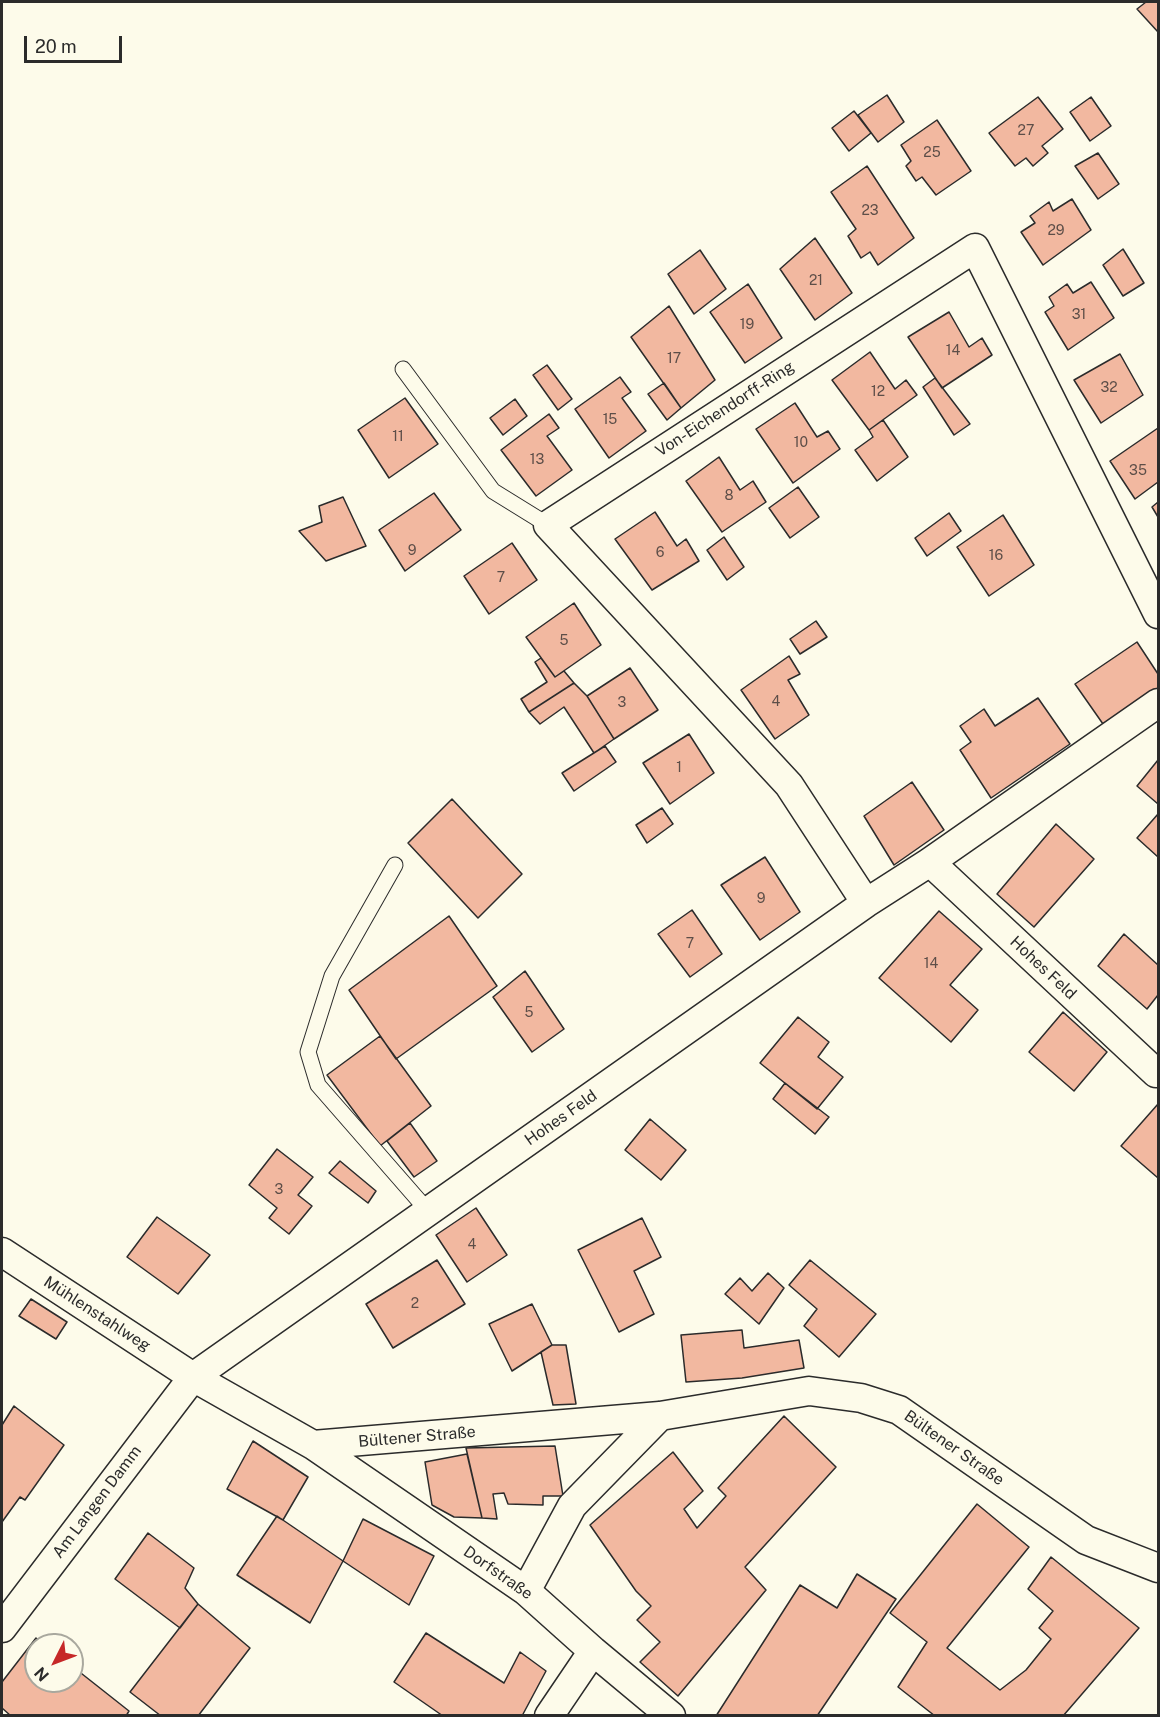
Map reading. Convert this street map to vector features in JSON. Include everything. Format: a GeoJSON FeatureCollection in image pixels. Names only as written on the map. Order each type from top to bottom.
{"type":"FeatureCollection","features":[{"type":"Feature","properties":{"kind":"street","name":"Von-Eichendorff-Ring"},"geometry":{"type":"LineString","coordinates":[[548,525],[975,248],[1158,614]]}},
{"type":"Feature","properties":{"kind":"street"},"geometry":{"type":"LineString","coordinates":[[548,525],[789,785],[866,903]]}},
{"type":"Feature","properties":{"kind":"street","name":"Hohes Feld"},"geometry":{"type":"LineString","coordinates":[[193,1377],[866,903],[930,862],[1158,704]]}},
{"type":"Feature","properties":{"kind":"street","name":"Hohes Feld"},"geometry":{"type":"LineString","coordinates":[[930,862],[1156,1073]]}},
{"type":"Feature","properties":{"kind":"street","name":"Mühlenstahlweg"},"geometry":{"type":"LineString","coordinates":[[2,1252],[193,1377]]}},
{"type":"Feature","properties":{"kind":"street"},"geometry":{"type":"LineString","coordinates":[[193,1377],[313,1445]]}},
{"type":"Feature","properties":{"kind":"street","name":"Am Langen Damm"},"geometry":{"type":"LineString","coordinates":[[2,1628],[193,1377]]}},
{"type":"Feature","properties":{"kind":"street","name":"Bültener Straße"},"geometry":{"type":"LineString","coordinates":[[313,1445],[660,1416],[809,1391],[861,1398],[899,1410],[1086,1540],[1158,1568]]}},
{"type":"Feature","properties":{"kind":"street"},"geometry":{"type":"LineString","coordinates":[[526,1591],[572,1506],[660,1416]]}},
{"type":"Feature","properties":{"kind":"street","name":"Dorfstraße"},"geometry":{"type":"LineString","coordinates":[[313,1445],[526,1591],[593,1652],[671,1716]]}},
{"type":"Feature","properties":{"kind":"street"},"geometry":{"type":"LineString","coordinates":[[549,1716],[593,1652]]}},
{"type":"Feature","properties":{"kind":"lane"},"geometry":{"type":"LineString","coordinates":[[403,369],[493,491],[548,525]]}},
{"type":"Feature","properties":{"kind":"lane"},"geometry":{"type":"LineString","coordinates":[[395,865],[332,976],[308,1052],[318,1085],[428,1211]]}},
{"type":"Feature","properties":{"kind":"building"},"geometry":{"type":"Polygon","coordinates":[[[1146,2],[1158,2],[1158,32],[1137,9],[1146,2]]]}},
{"type":"Feature","properties":{"kind":"building"},"geometry":{"type":"Polygon","coordinates":[[[887,95],[904,122],[878,142],[858,115],[887,95]]]}},
{"type":"Feature","properties":{"kind":"building"},"geometry":{"type":"Polygon","coordinates":[[[1038,97],[1063,129],[1042,146],[1048,153],[1033,166],[1026,158],[1015,166],[989,133],[1038,97]]]}},
{"type":"Feature","properties":{"kind":"building"},"geometry":{"type":"Polygon","coordinates":[[[1091,97],[1111,126],[1090,141],[1070,112],[1091,97]]]}},
{"type":"Feature","properties":{"kind":"building"},"geometry":{"type":"Polygon","coordinates":[[[854,111],[871,133],[849,151],[832,128],[854,111]]]}},
{"type":"Feature","properties":{"kind":"building"},"geometry":{"type":"Polygon","coordinates":[[[937,120],[971,171],[936,195],[922,177],[916,181],[906,166],[911,161],[901,145],[937,120]]]}},
{"type":"Feature","properties":{"kind":"building"},"geometry":{"type":"Polygon","coordinates":[[[1098,153],[1119,184],[1098,199],[1075,166],[1098,153]]]}},
{"type":"Feature","properties":{"kind":"building"},"geometry":{"type":"Polygon","coordinates":[[[867,166],[914,238],[878,265],[870,252],[861,258],[848,236],[856,229],[831,192],[867,166]]]}},
{"type":"Feature","properties":{"kind":"building"},"geometry":{"type":"Polygon","coordinates":[[[1072,199],[1091,230],[1043,265],[1021,232],[1035,223],[1030,216],[1049,202],[1053,211],[1072,199]]]}},
{"type":"Feature","properties":{"kind":"building"},"geometry":{"type":"Polygon","coordinates":[[[815,238],[852,293],[815,320],[780,269],[815,238]]]}},
{"type":"Feature","properties":{"kind":"building"},"geometry":{"type":"Polygon","coordinates":[[[1123,249],[1144,283],[1123,296],[1103,265],[1123,249]]]}},
{"type":"Feature","properties":{"kind":"building"},"geometry":{"type":"Polygon","coordinates":[[[700,250],[726,289],[694,314],[668,274],[700,250]]]}},
{"type":"Feature","properties":{"kind":"building"},"geometry":{"type":"Polygon","coordinates":[[[1091,282],[1114,318],[1068,350],[1045,312],[1054,306],[1049,297],[1067,284],[1073,293],[1091,282]]]}},
{"type":"Feature","properties":{"kind":"building"},"geometry":{"type":"Polygon","coordinates":[[[748,284],[782,338],[745,363],[710,312],[748,284]]]}},
{"type":"Feature","properties":{"kind":"building"},"geometry":{"type":"Polygon","coordinates":[[[669,306],[715,380],[681,408],[631,337],[669,306]]]}},
{"type":"Feature","properties":{"kind":"building"},"geometry":{"type":"Polygon","coordinates":[[[949,312],[969,347],[982,338],[992,355],[942,388],[908,337],[949,312]]]}},
{"type":"Feature","properties":{"kind":"building"},"geometry":{"type":"Polygon","coordinates":[[[870,352],[895,389],[906,380],[917,395],[869,430],[832,380],[870,352]]]}},
{"type":"Feature","properties":{"kind":"building"},"geometry":{"type":"Polygon","coordinates":[[[1120,354],[1143,395],[1101,423],[1074,380],[1120,354]]]}},
{"type":"Feature","properties":{"kind":"building"},"geometry":{"type":"Polygon","coordinates":[[[547,365],[572,399],[558,410],[533,375],[547,365]]]}},
{"type":"Feature","properties":{"kind":"building"},"geometry":{"type":"Polygon","coordinates":[[[620,377],[631,392],[622,398],[646,431],[609,458],[575,409],[620,377]]]}},
{"type":"Feature","properties":{"kind":"building"},"geometry":{"type":"Polygon","coordinates":[[[935,378],[970,424],[954,435],[923,387],[935,378]]]}},
{"type":"Feature","properties":{"kind":"building"},"geometry":{"type":"Polygon","coordinates":[[[664,383],[681,408],[667,420],[648,394],[664,383]]]}},
{"type":"Feature","properties":{"kind":"building"},"geometry":{"type":"Polygon","coordinates":[[[405,398],[438,444],[389,478],[358,430],[405,398]]]}},
{"type":"Feature","properties":{"kind":"building"},"geometry":{"type":"Polygon","coordinates":[[[515,399],[527,416],[503,435],[490,418],[515,399]]]}},
{"type":"Feature","properties":{"kind":"building"},"geometry":{"type":"Polygon","coordinates":[[[795,403],[817,437],[828,431],[840,449],[793,483],[756,429],[795,403]]]}},
{"type":"Feature","properties":{"kind":"building"},"geometry":{"type":"Polygon","coordinates":[[[549,414],[559,428],[547,436],[572,470],[536,496],[501,450],[549,414]]]}},
{"type":"Feature","properties":{"kind":"building"},"geometry":{"type":"Polygon","coordinates":[[[883,420],[908,457],[877,481],[855,450],[873,437],[869,430],[883,420]]]}},
{"type":"Feature","properties":{"kind":"building"},"geometry":{"type":"Polygon","coordinates":[[[1158,428],[1158,482],[1135,499],[1110,461],[1158,428]]]}},
{"type":"Feature","properties":{"kind":"building"},"geometry":{"type":"Polygon","coordinates":[[[719,457],[740,490],[753,481],[766,502],[722,532],[686,481],[719,457]]]}},
{"type":"Feature","properties":{"kind":"building"},"geometry":{"type":"Polygon","coordinates":[[[798,487],[819,517],[790,538],[769,508],[798,487]]]}},
{"type":"Feature","properties":{"kind":"building"},"geometry":{"type":"Polygon","coordinates":[[[434,493],[461,530],[405,571],[379,530],[434,493]]]}},
{"type":"Feature","properties":{"kind":"building"},"geometry":{"type":"Polygon","coordinates":[[[343,497],[366,546],[326,561],[299,531],[322,522],[319,506],[343,497]]]}},
{"type":"Feature","properties":{"kind":"building"},"geometry":{"type":"Polygon","coordinates":[[[1158,502],[1158,517],[1152,507],[1158,502]]]}},
{"type":"Feature","properties":{"kind":"building"},"geometry":{"type":"Polygon","coordinates":[[[655,512],[677,546],[686,539],[699,561],[652,590],[615,539],[655,512]]]}},
{"type":"Feature","properties":{"kind":"building"},"geometry":{"type":"Polygon","coordinates":[[[949,513],[961,531],[927,556],[915,538],[949,513]]]}},
{"type":"Feature","properties":{"kind":"building"},"geometry":{"type":"Polygon","coordinates":[[[1003,515],[1034,565],[989,596],[957,547],[1003,515]]]}},
{"type":"Feature","properties":{"kind":"building"},"geometry":{"type":"Polygon","coordinates":[[[724,537],[744,567],[727,580],[707,550],[724,537]]]}},
{"type":"Feature","properties":{"kind":"building"},"geometry":{"type":"Polygon","coordinates":[[[512,543],[537,580],[489,614],[464,576],[512,543]]]}},
{"type":"Feature","properties":{"kind":"building"},"geometry":{"type":"Polygon","coordinates":[[[574,603],[601,645],[555,677],[526,637],[574,603]]]}},
{"type":"Feature","properties":{"kind":"building"},"geometry":{"type":"Polygon","coordinates":[[[816,621],[827,637],[800,654],[790,639],[816,621]]]}},
{"type":"Feature","properties":{"kind":"building"},"geometry":{"type":"Polygon","coordinates":[[[1137,642],[1158,674],[1158,689],[1103,724],[1075,684],[1137,642]]]}},
{"type":"Feature","properties":{"kind":"building"},"geometry":{"type":"Polygon","coordinates":[[[789,656],[800,674],[788,680],[809,715],[775,739],[741,690],[789,656]]]}},
{"type":"Feature","properties":{"kind":"building"},"geometry":{"type":"Polygon","coordinates":[[[541,658],[555,677],[564,671],[574,683],[529,712],[521,699],[547,682],[535,662],[541,658]]]}},
{"type":"Feature","properties":{"kind":"building"},"geometry":{"type":"Polygon","coordinates":[[[630,668],[658,710],[614,739],[587,696],[630,668]]]}},
{"type":"Feature","properties":{"kind":"building"},"geometry":{"type":"Polygon","coordinates":[[[574,683],[587,696],[614,739],[594,753],[564,707],[540,724],[529,712],[574,683]]]}},
{"type":"Feature","properties":{"kind":"building"},"geometry":{"type":"Polygon","coordinates":[[[1038,698],[1070,744],[991,798],[960,750],[971,742],[960,726],[984,709],[995,726],[1038,698]]]}},
{"type":"Feature","properties":{"kind":"building"},"geometry":{"type":"Polygon","coordinates":[[[689,734],[714,773],[670,804],[643,763],[689,734]]]}},
{"type":"Feature","properties":{"kind":"building"},"geometry":{"type":"Polygon","coordinates":[[[605,746],[616,762],[574,791],[562,773],[605,746]]]}},
{"type":"Feature","properties":{"kind":"building"},"geometry":{"type":"Polygon","coordinates":[[[1158,760],[1158,804],[1137,786],[1158,760]]]}},
{"type":"Feature","properties":{"kind":"building"},"geometry":{"type":"Polygon","coordinates":[[[912,782],[944,830],[894,865],[864,816],[912,782]]]}},
{"type":"Feature","properties":{"kind":"building"},"geometry":{"type":"Polygon","coordinates":[[[452,799],[522,874],[478,918],[408,843],[452,799]]]}},
{"type":"Feature","properties":{"kind":"building"},"geometry":{"type":"Polygon","coordinates":[[[662,808],[673,824],[647,843],[636,825],[662,808]]]}},
{"type":"Feature","properties":{"kind":"building"},"geometry":{"type":"Polygon","coordinates":[[[1158,814],[1158,857],[1137,838],[1158,814]]]}},
{"type":"Feature","properties":{"kind":"building"},"geometry":{"type":"Polygon","coordinates":[[[1056,824],[1094,859],[1034,927],[997,894],[1056,824]]]}},
{"type":"Feature","properties":{"kind":"building"},"geometry":{"type":"Polygon","coordinates":[[[765,857],[800,912],[760,940],[721,885],[765,857]]]}},
{"type":"Feature","properties":{"kind":"building"},"geometry":{"type":"Polygon","coordinates":[[[692,910],[722,954],[690,977],[658,934],[692,910]]]}},
{"type":"Feature","properties":{"kind":"building"},"geometry":{"type":"Polygon","coordinates":[[[939,911],[982,949],[950,985],[978,1010],[951,1042],[879,978],[939,911]]]}},
{"type":"Feature","properties":{"kind":"building"},"geometry":{"type":"Polygon","coordinates":[[[449,916],[497,986],[396,1059],[349,990],[449,916]]]}},
{"type":"Feature","properties":{"kind":"building"},"geometry":{"type":"Polygon","coordinates":[[[1124,934],[1158,965],[1158,995],[1147,1009],[1098,966],[1124,934]]]}},
{"type":"Feature","properties":{"kind":"building"},"geometry":{"type":"Polygon","coordinates":[[[525,971],[564,1029],[532,1052],[493,997],[525,971]]]}},
{"type":"Feature","properties":{"kind":"building"},"geometry":{"type":"Polygon","coordinates":[[[1063,1012],[1107,1052],[1074,1091],[1029,1052],[1063,1012]]]}},
{"type":"Feature","properties":{"kind":"building"},"geometry":{"type":"Polygon","coordinates":[[[798,1017],[829,1042],[818,1057],[843,1077],[817,1109],[760,1063],[798,1017]]]}},
{"type":"Feature","properties":{"kind":"building"},"geometry":{"type":"Polygon","coordinates":[[[380,1036],[431,1106],[380,1146],[327,1075],[380,1036]]]}},
{"type":"Feature","properties":{"kind":"building"},"geometry":{"type":"Polygon","coordinates":[[[785,1083],[829,1117],[815,1134],[773,1099],[785,1083]]]}},
{"type":"Feature","properties":{"kind":"building"},"geometry":{"type":"Polygon","coordinates":[[[1158,1104],[1158,1178],[1121,1146],[1158,1104]]]}},
{"type":"Feature","properties":{"kind":"building"},"geometry":{"type":"Polygon","coordinates":[[[650,1119],[686,1150],[661,1180],[625,1150],[650,1119]]]}},
{"type":"Feature","properties":{"kind":"building"},"geometry":{"type":"Polygon","coordinates":[[[410,1123],[437,1161],[414,1177],[387,1141],[410,1123]]]}},
{"type":"Feature","properties":{"kind":"building"},"geometry":{"type":"Polygon","coordinates":[[[277,1149],[313,1177],[298,1195],[312,1206],[289,1234],[269,1218],[277,1208],[249,1185],[277,1149]]]}},
{"type":"Feature","properties":{"kind":"building"},"geometry":{"type":"Polygon","coordinates":[[[340,1161],[376,1191],[368,1203],[329,1173],[340,1161]]]}},
{"type":"Feature","properties":{"kind":"building"},"geometry":{"type":"Polygon","coordinates":[[[476,1208],[507,1255],[467,1282],[436,1235],[476,1208]]]}},
{"type":"Feature","properties":{"kind":"building"},"geometry":{"type":"Polygon","coordinates":[[[157,1217],[210,1255],[178,1294],[127,1257],[157,1217]]]}},
{"type":"Feature","properties":{"kind":"building"},"geometry":{"type":"Polygon","coordinates":[[[642,1218],[661,1257],[634,1271],[654,1314],[619,1332],[578,1250],[642,1218]]]}},
{"type":"Feature","properties":{"kind":"building"},"geometry":{"type":"Polygon","coordinates":[[[437,1260],[465,1304],[393,1348],[366,1304],[437,1260]]]}},
{"type":"Feature","properties":{"kind":"building"},"geometry":{"type":"Polygon","coordinates":[[[810,1260],[876,1314],[839,1357],[804,1326],[817,1309],[789,1285],[810,1260]]]}},
{"type":"Feature","properties":{"kind":"building"},"geometry":{"type":"Polygon","coordinates":[[[768,1273],[784,1288],[759,1324],[725,1294],[740,1278],[752,1291],[768,1273]]]}},
{"type":"Feature","properties":{"kind":"building"},"geometry":{"type":"Polygon","coordinates":[[[31,1299],[67,1322],[56,1339],[19,1316],[31,1299]]]}},
{"type":"Feature","properties":{"kind":"building"},"geometry":{"type":"Polygon","coordinates":[[[532,1304],[552,1345],[512,1371],[489,1324],[532,1304]]]}},
{"type":"Feature","properties":{"kind":"building"},"geometry":{"type":"Polygon","coordinates":[[[742,1330],[744,1348],[799,1340],[804,1368],[742,1378],[686,1382],[681,1335],[742,1330]]]}},
{"type":"Feature","properties":{"kind":"building"},"geometry":{"type":"Polygon","coordinates":[[[552,1345],[566,1345],[576,1404],[553,1405],[541,1352],[552,1345]]]}},
{"type":"Feature","properties":{"kind":"building"},"geometry":{"type":"Polygon","coordinates":[[[14,1406],[64,1445],[25,1500],[20,1497],[2,1522],[2,1425],[14,1406]]]}},
{"type":"Feature","properties":{"kind":"building"},"geometry":{"type":"Polygon","coordinates":[[[784,1416],[836,1467],[745,1567],[766,1590],[678,1696],[640,1662],[660,1642],[637,1620],[651,1606],[636,1591],[590,1525],[673,1452],[703,1491],[684,1509],[697,1528],[726,1496],[718,1488],[784,1416]]]}},
{"type":"Feature","properties":{"kind":"building"},"geometry":{"type":"Polygon","coordinates":[[[253,1441],[308,1477],[283,1520],[227,1489],[253,1441]]]}},
{"type":"Feature","properties":{"kind":"building"},"geometry":{"type":"Polygon","coordinates":[[[555,1446],[563,1496],[543,1496],[543,1505],[508,1504],[504,1493],[493,1494],[497,1519],[482,1518],[466,1448],[555,1446]]]}},
{"type":"Feature","properties":{"kind":"building"},"geometry":{"type":"Polygon","coordinates":[[[467,1454],[482,1518],[454,1517],[432,1505],[425,1462],[467,1454]]]}},
{"type":"Feature","properties":{"kind":"building"},"geometry":{"type":"Polygon","coordinates":[[[977,1504],[1029,1547],[947,1648],[1000,1690],[1026,1670],[1051,1639],[1039,1628],[1053,1611],[1028,1589],[1051,1557],[1139,1628],[1063,1716],[935,1716],[898,1687],[927,1642],[890,1613],[977,1504]]]}},
{"type":"Feature","properties":{"kind":"building"},"geometry":{"type":"Polygon","coordinates":[[[277,1516],[343,1561],[310,1623],[237,1575],[277,1516]]]}},
{"type":"Feature","properties":{"kind":"building"},"geometry":{"type":"Polygon","coordinates":[[[363,1519],[434,1556],[409,1605],[343,1561],[363,1519]]]}},
{"type":"Feature","properties":{"kind":"building"},"geometry":{"type":"Polygon","coordinates":[[[148,1533],[194,1568],[185,1588],[198,1604],[180,1628],[115,1579],[148,1533]]]}},
{"type":"Feature","properties":{"kind":"building"},"geometry":{"type":"Polygon","coordinates":[[[857,1574],[896,1599],[817,1716],[716,1716],[800,1585],[837,1608],[857,1574]]]}},
{"type":"Feature","properties":{"kind":"building"},"geometry":{"type":"Polygon","coordinates":[[[198,1604],[250,1648],[198,1716],[161,1716],[130,1692],[198,1604]]]}},
{"type":"Feature","properties":{"kind":"building"},"geometry":{"type":"Polygon","coordinates":[[[426,1633],[504,1683],[520,1652],[546,1671],[522,1716],[443,1716],[394,1682],[426,1633]]]}},
{"type":"Feature","properties":{"kind":"building"},"geometry":{"type":"Polygon","coordinates":[[[24,1654],[24,1693],[84,1693],[84,1675],[129,1711],[126,1716],[11,1716],[2,1708],[2,1682],[24,1654]]]}}]}
